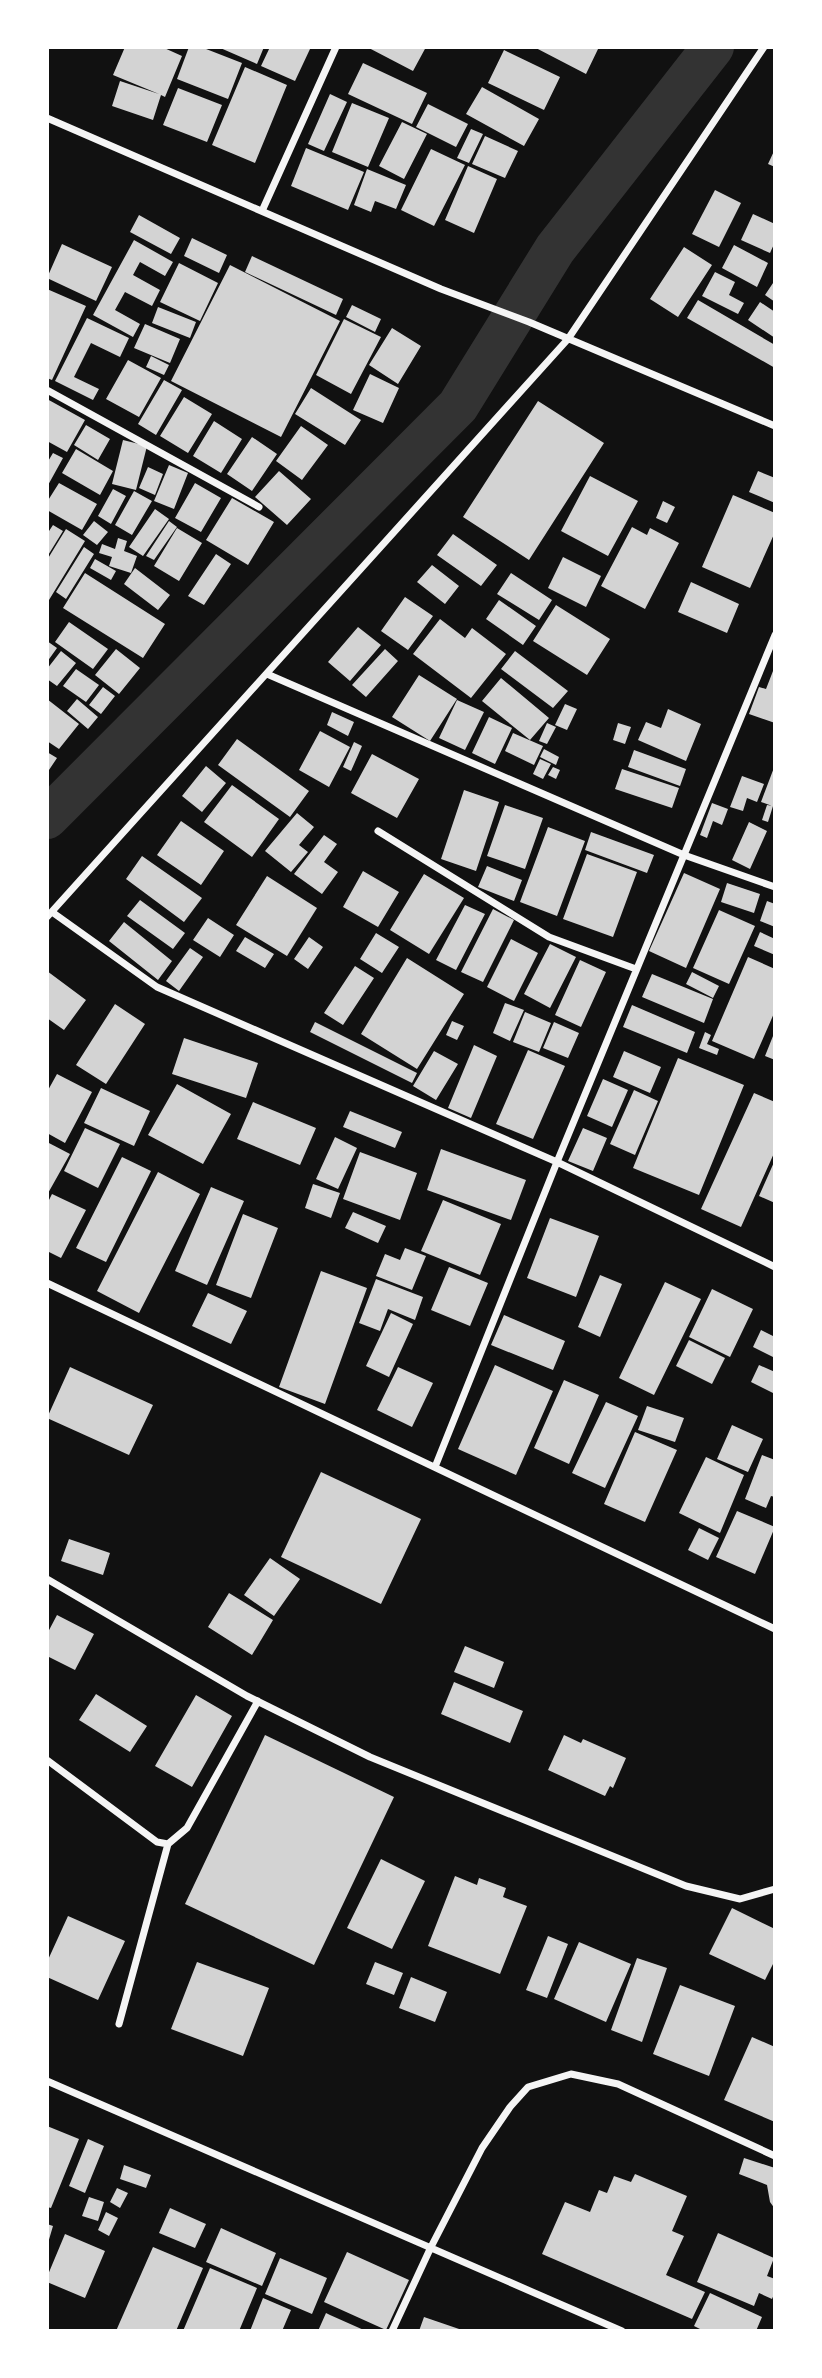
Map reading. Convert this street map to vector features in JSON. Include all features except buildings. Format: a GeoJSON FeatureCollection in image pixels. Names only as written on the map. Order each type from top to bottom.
{"type":"FeatureCollection","features":[{"type":"Feature","properties":{"kind":"street"},"geometry":{"type":"LineString","coordinates":[[262,211],[336,47]]}},
{"type":"Feature","properties":{"kind":"street"},"geometry":{"type":"LineString","coordinates":[[764,47],[568,339],[49,914],[157,987],[556,1162],[775,1267]]}},
{"type":"Feature","properties":{"kind":"street"},"geometry":{"type":"LineString","coordinates":[[47,118],[441,289],[529,322],[775,426]]}},
{"type":"Feature","properties":{"kind":"street"},"geometry":{"type":"LineString","coordinates":[[47,390],[259,507]]}},
{"type":"Feature","properties":{"kind":"street"},"geometry":{"type":"LineString","coordinates":[[435,1467],[556,1162],[775,635]]}},
{"type":"Feature","properties":{"kind":"street"},"geometry":{"type":"LineString","coordinates":[[267,674],[684,855],[775,887]]}},
{"type":"Feature","properties":{"kind":"street"},"geometry":{"type":"LineString","coordinates":[[378,831],[549,937],[636,969]]}},
{"type":"Feature","properties":{"kind":"street"},"geometry":{"type":"LineString","coordinates":[[47,1283],[775,1629]]}},
{"type":"Feature","properties":{"kind":"street"},"geometry":{"type":"LineString","coordinates":[[47,1579],[258,1701],[370,1757],[686,1886],[740,1899],[775,1889]]}},
{"type":"Feature","properties":{"kind":"street"},"geometry":{"type":"LineString","coordinates":[[119,2024],[168,1844],[187,1828],[258,1701]]}},
{"type":"Feature","properties":{"kind":"street"},"geometry":{"type":"LineString","coordinates":[[47,1760],[157,1842],[168,1844]]}},
{"type":"Feature","properties":{"kind":"street"},"geometry":{"type":"LineString","coordinates":[[392,2331],[430,2248],[482,2148],[510,2107],[528,2087],[571,2074],[618,2084],[775,2156]]}},
{"type":"Feature","properties":{"kind":"street"},"geometry":{"type":"LineString","coordinates":[[47,2081],[622,2331]]}},
{"type":"Feature","properties":{"kind":"waterway"},"geometry":{"type":"LineString","coordinates":[[47,818],[458,406],[555,249],[713,47]]}}]}
